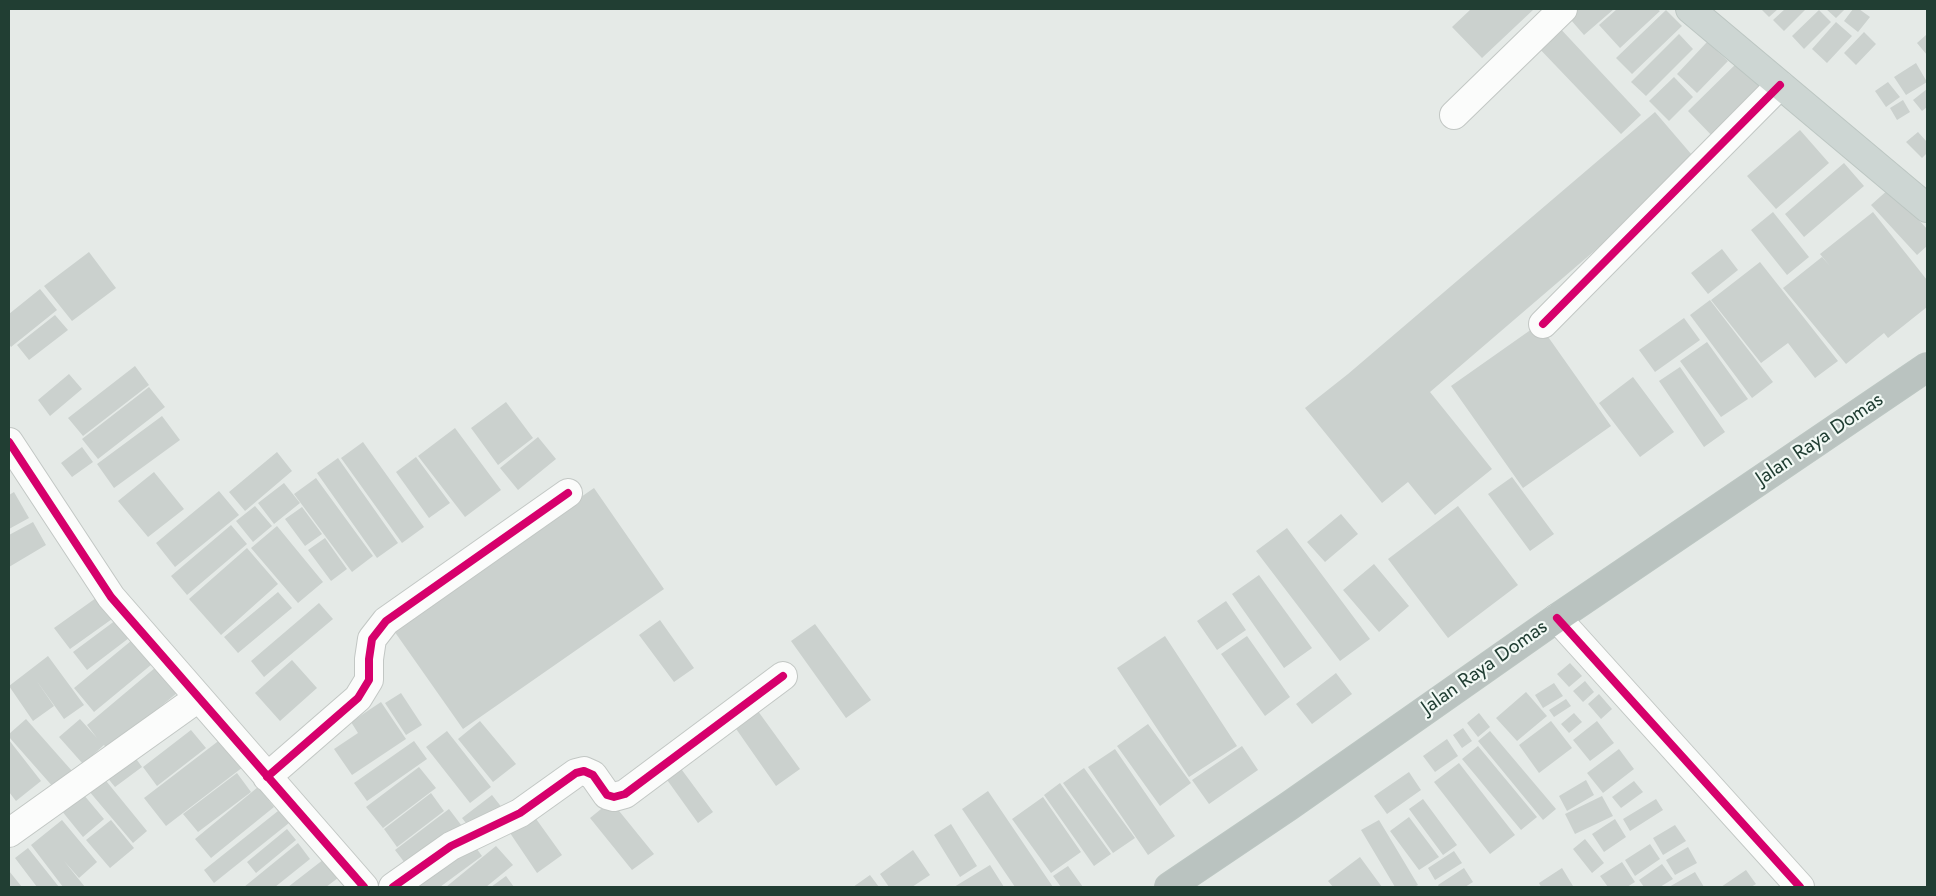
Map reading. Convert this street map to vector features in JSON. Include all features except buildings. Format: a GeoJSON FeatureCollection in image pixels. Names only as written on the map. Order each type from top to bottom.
{"type":"FeatureCollection","features":[{"type":"Feature","properties":{"kind":"highway","name":"Jalan Raya Domas"},"geometry":{"type":"LineString","coordinates":[[1168,887],[1297,800],[1557,618],[1927,368]]}},
{"type":"Feature","properties":{"kind":"main road"},"geometry":{"type":"LineString","coordinates":[[1690,9],[1927,208]]}},
{"type":"Feature","properties":{"kind":"street"},"geometry":{"type":"LineString","coordinates":[[1454,115],[1562,9]]}},
{"type":"Feature","properties":{"kind":"street"},"geometry":{"type":"LineString","coordinates":[[1543,324],[1780,85]]}},
{"type":"Feature","properties":{"kind":"street"},"geometry":{"type":"LineString","coordinates":[[9,442],[111,597],[364,887]]}},
{"type":"Feature","properties":{"kind":"street"},"geometry":{"type":"LineString","coordinates":[[267,778],[358,698],[370,680],[369,659],[372,639],[386,621],[568,493]]}},
{"type":"Feature","properties":{"kind":"street"},"geometry":{"type":"LineString","coordinates":[[1557,618],[1800,887]]}},
{"type":"Feature","properties":{"kind":"street"},"geometry":{"type":"LineString","coordinates":[[393,887],[451,846],[520,813],[576,773],[584,771],[593,775],[607,795],[614,797],[624,794],[782,676]]}},
{"type":"Feature","properties":{"kind":"street"},"geometry":{"type":"LineString","coordinates":[[9,832],[198,698]]}},
{"type":"Feature","properties":{"kind":"cycle path"},"geometry":{"type":"LineString","coordinates":[[1543,324],[1780,85]]}},
{"type":"Feature","properties":{"kind":"cycle path"},"geometry":{"type":"LineString","coordinates":[[9,442],[111,597],[364,887]]}},
{"type":"Feature","properties":{"kind":"cycle path"},"geometry":{"type":"LineString","coordinates":[[267,777],[358,698],[369,680],[369,659],[372,639],[386,621],[568,493]]}},
{"type":"Feature","properties":{"kind":"cycle path"},"geometry":{"type":"LineString","coordinates":[[1557,618],[1800,887]]}},
{"type":"Feature","properties":{"kind":"cycle path"},"geometry":{"type":"LineString","coordinates":[[393,887],[451,846],[520,813],[576,773],[584,771],[593,775],[607,795],[614,797],[625,794],[783,676]]}}]}
